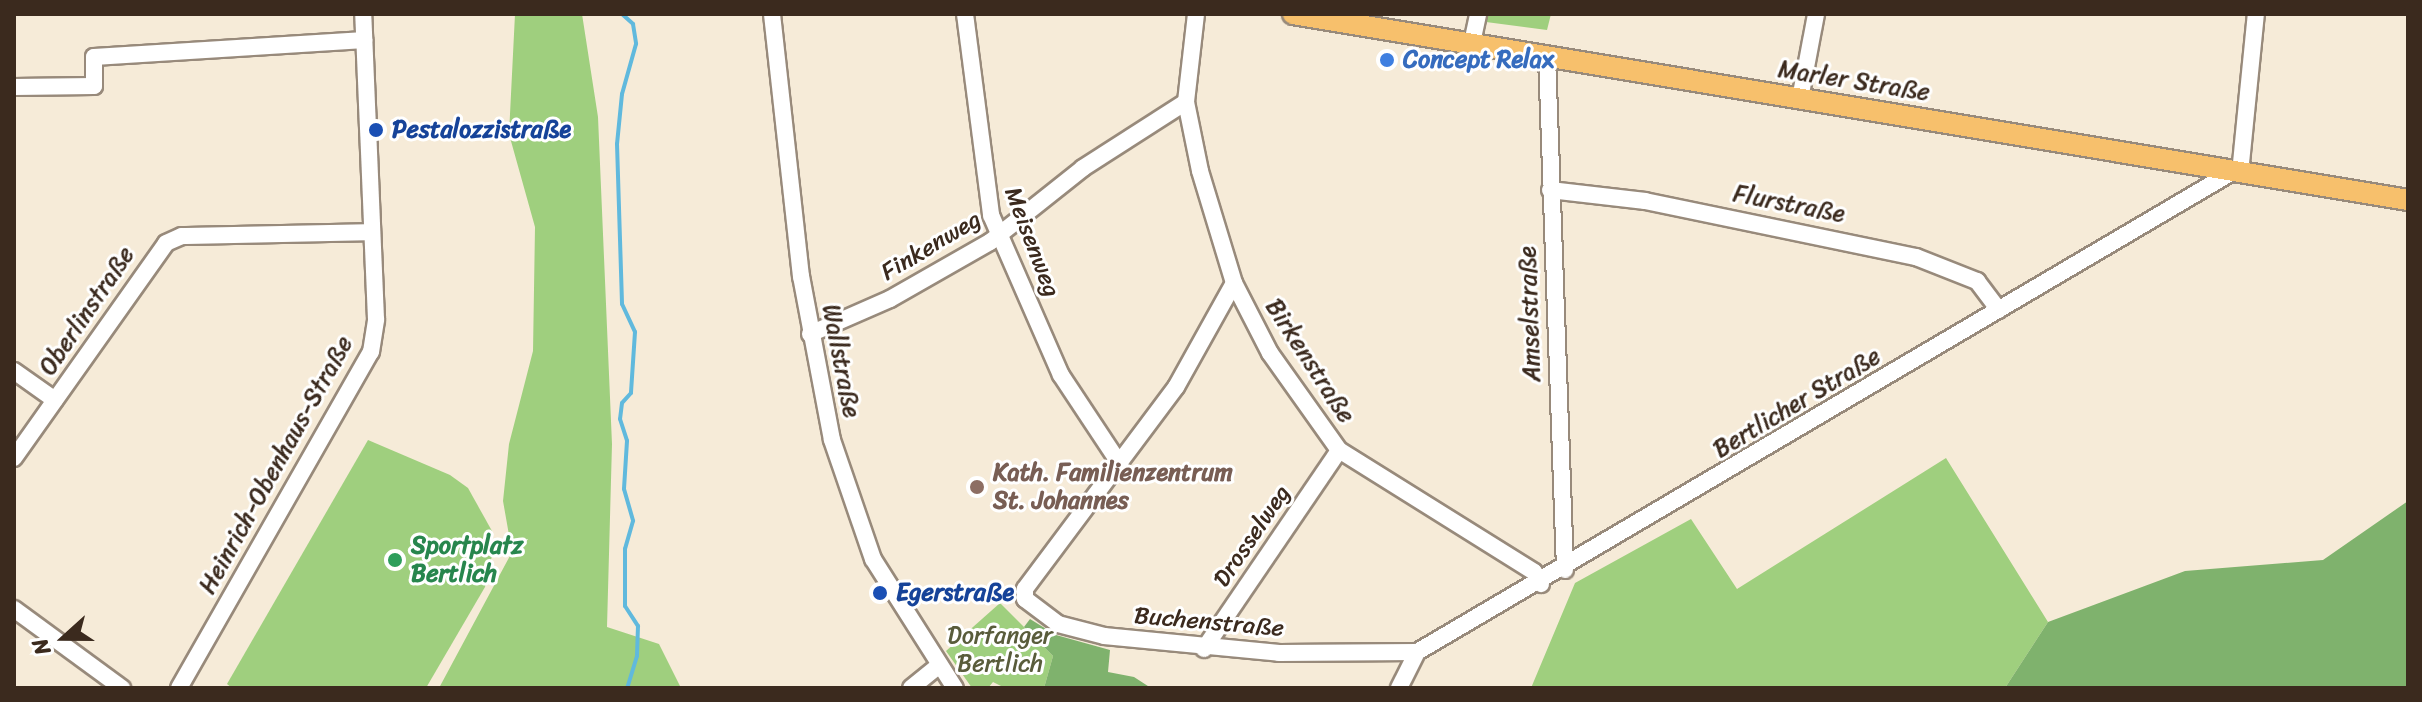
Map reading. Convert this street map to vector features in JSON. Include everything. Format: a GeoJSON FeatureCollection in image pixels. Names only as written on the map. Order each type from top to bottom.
{"type":"FeatureCollection","features":[{"type":"Feature","properties":{"kind":"main road","name":"Marler Straße"},"geometry":{"type":"LineString","coordinates":[[1293,14],[2408,200]]}},
{"type":"Feature","properties":{"kind":"street","name":"Heinrich-Obenhaus-Straße"},"geometry":{"type":"LineString","coordinates":[[179,688],[371,352],[376,319],[363,14]]}},
{"type":"Feature","properties":{"kind":"street","name":"Wallstraße"},"geometry":{"type":"LineString","coordinates":[[772,14],[810,334],[832,440],[868,547],[938,666],[955,688]]}},
{"type":"Feature","properties":{"kind":"street","name":"Meisenweg"},"geometry":{"type":"LineString","coordinates":[[965,14],[985,192],[999,234],[1061,375],[1120,464]]}},
{"type":"Feature","properties":{"kind":"street","name":"Birkenstraße"},"geometry":{"type":"LineString","coordinates":[[1196,14],[1186,102],[1200,171],[1234,283],[1270,353],[1339,450],[1500,549],[1534,572],[1541,584]]}},
{"type":"Feature","properties":{"kind":"street"},"geometry":{"type":"LineString","coordinates":[[1472,43],[1478,14]]}},
{"type":"Feature","properties":{"kind":"street"},"geometry":{"type":"LineString","coordinates":[[1800,99],[1816,14]]}},
{"type":"Feature","properties":{"kind":"street"},"geometry":{"type":"LineString","coordinates":[[2237,172],[2256,14]]}},
{"type":"Feature","properties":{"kind":"street"},"geometry":{"type":"LineString","coordinates":[[14,87],[94,86],[94,57],[364,40]]}},
{"type":"Feature","properties":{"kind":"street","name":"Amselstraße"},"geometry":{"type":"LineString","coordinates":[[1547,56],[1565,570]]}},
{"type":"Feature","properties":{"kind":"street","name":"Finkenweg"},"geometry":{"type":"LineString","coordinates":[[810,334],[890,299],[999,234],[1083,168],[1186,102]]}},
{"type":"Feature","properties":{"kind":"street","name":"Bertlicher Straße"},"geometry":{"type":"LineString","coordinates":[[1417,652],[1565,570],[1999,310],[2237,172]]}},
{"type":"Feature","properties":{"kind":"street","name":"Flurstraße"},"geometry":{"type":"LineString","coordinates":[[1550,190],[1645,201],[1916,257],[1977,281],[1999,310]]}},
{"type":"Feature","properties":{"kind":"street","name":"Oberlinstraße"},"geometry":{"type":"LineString","coordinates":[[14,458],[166,243],[182,236],[370,232]]}},
{"type":"Feature","properties":{"kind":"street"},"geometry":{"type":"LineString","coordinates":[[1120,464],[1176,387],[1234,283]]}},
{"type":"Feature","properties":{"kind":"street"},"geometry":{"type":"LineString","coordinates":[[14,371],[55,400]]}},
{"type":"Feature","properties":{"kind":"street","name":"Drosselweg"},"geometry":{"type":"LineString","coordinates":[[1204,649],[1339,450]]}},
{"type":"Feature","properties":{"kind":"street","name":"Buchenstraße"},"geometry":{"type":"LineString","coordinates":[[1120,464],[1030,584],[1025,599],[1058,624],[1204,649],[1417,652]]}},
{"type":"Feature","properties":{"kind":"street"},"geometry":{"type":"LineString","coordinates":[[14,609],[122,688]]}},
{"type":"Feature","properties":{"kind":"street"},"geometry":{"type":"LineString","coordinates":[[1399,688],[1417,652]]}},
{"type":"Feature","properties":{"kind":"street"},"geometry":{"type":"LineString","coordinates":[[911,688],[938,666]]}},
{"type":"Feature","properties":{"kind":"green space"},"geometry":{"type":"Polygon","coordinates":[[[515,14],[582,14],[598,117],[612,444],[607,627],[659,644],[681,688],[439,688],[512,552],[503,501],[509,444],[533,351],[535,227],[509,134],[515,14]]]}},
{"type":"Feature","properties":{"kind":"green space"},"geometry":{"type":"Polygon","coordinates":[[[1487,14],[1551,14],[1547,30],[1486,22],[1487,14]]]}},
{"type":"Feature","properties":{"kind":"green space","name":"Sportplatz Bertlich"},"geometry":{"type":"Polygon","coordinates":[[[368,440],[450,475],[468,488],[492,531],[493,551],[485,587],[426,688],[232,688],[227,684],[368,440]]]}},
{"type":"Feature","properties":{"kind":"green space"},"geometry":{"type":"Polygon","coordinates":[[[1946,458],[2048,622],[2005,688],[1531,688],[1575,583],[1691,519],[1737,589],[1946,458]]]}},
{"type":"Feature","properties":{"kind":"green space"},"geometry":{"type":"Polygon","coordinates":[[[2408,501],[2408,688],[2005,688],[2048,622],[2185,571],[2323,560],[2408,501]]]}},
{"type":"Feature","properties":{"kind":"green space","name":"Dorfanger Bertlich"},"geometry":{"type":"Polygon","coordinates":[[[1000,603],[1053,656],[1044,688],[1005,688],[993,682],[988,688],[972,688],[946,651],[1000,603]]]}},
{"type":"Feature","properties":{"kind":"green space"},"geometry":{"type":"Polygon","coordinates":[[[1030,619],[1056,635],[1110,650],[1108,672],[1134,677],[1151,688],[1044,688],[1053,656],[1024,627],[1030,619]]]}},
{"type":"Feature","properties":{"kind":"waterway"},"geometry":{"type":"LineString","coordinates":[[622,14],[633,24],[636,44],[622,94],[617,144],[622,304],[635,332],[631,393],[622,403],[620,419],[627,441],[624,489],[633,521],[625,549],[625,606],[638,626],[637,656],[627,688]]}},
{"type":"Feature","properties":{"kind":"place","name":"Concept Relax"},"geometry":{"type":"Point","coordinates":[1387,60]}},
{"type":"Feature","properties":{"kind":"place","name":"Pestalozzistraße"},"geometry":{"type":"Point","coordinates":[376,130]}},
{"type":"Feature","properties":{"kind":"place","name":"Kath. Familienzentrum St. Johannes"},"geometry":{"type":"Point","coordinates":[977,487]}},
{"type":"Feature","properties":{"kind":"place","name":"Sportplatz Bertlich"},"geometry":{"type":"Point","coordinates":[395,560]}},
{"type":"Feature","properties":{"kind":"place","name":"Egerstraße"},"geometry":{"type":"Point","coordinates":[880,593]}}]}
